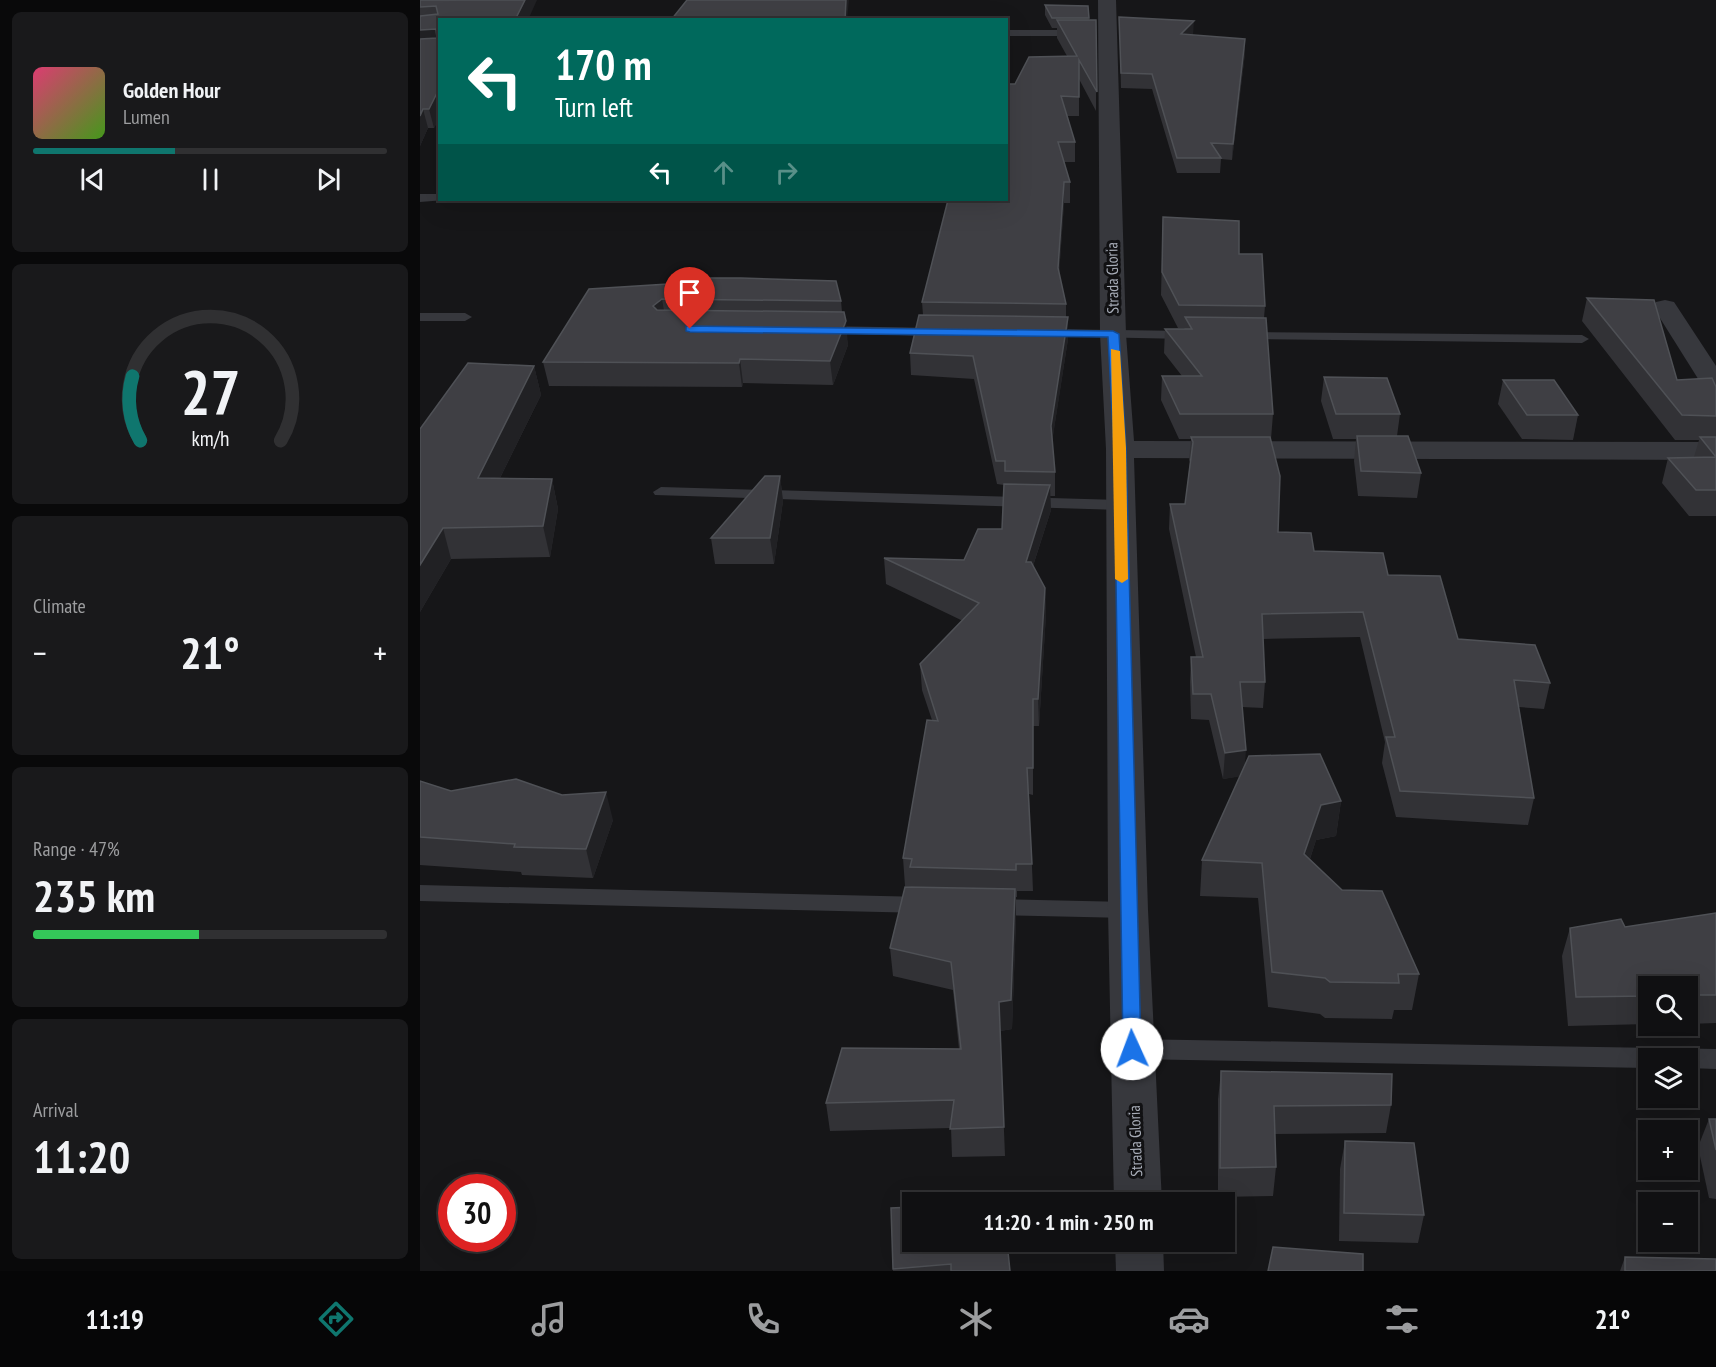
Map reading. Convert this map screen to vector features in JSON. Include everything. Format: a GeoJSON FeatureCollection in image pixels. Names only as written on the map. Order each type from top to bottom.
{"type":"FeatureCollection","features":[{"type":"Feature","properties":{"kind":"street","name":"Strada Gloria"},"geometry":{"type":"LineString","coordinates":[[1107,0],[1113,334],[1120,448],[1128,910],[1138,1192]]}},
{"type":"Feature","properties":{"kind":"street"},"geometry":{"type":"LineString","coordinates":[[1665,307],[1716,387]]}},
{"type":"Feature","properties":{"kind":"street"},"geometry":{"type":"LineString","coordinates":[[1120,448],[1716,451]]}},
{"type":"Feature","properties":{"kind":"street"},"geometry":{"type":"LineString","coordinates":[[1139,1252],[1140,1271]]}},
{"type":"Feature","properties":{"kind":"lane"},"geometry":{"type":"LineString","coordinates":[[1008,33],[1108,33]]}},
{"type":"Feature","properties":{"kind":"lane"},"geometry":{"type":"LineString","coordinates":[[420,198],[438,198]]}},
{"type":"Feature","properties":{"kind":"lane"},"geometry":{"type":"LineString","coordinates":[[420,317],[465,317]]}},
{"type":"Feature","properties":{"kind":"lane"},"geometry":{"type":"LineString","coordinates":[[807,330],[949,332]]}},
{"type":"Feature","properties":{"kind":"lane"},"geometry":{"type":"LineString","coordinates":[[1031,333],[1207,335]]}},
{"type":"Feature","properties":{"kind":"lane"},"geometry":{"type":"LineString","coordinates":[[1231,336],[1582,339]]}},
{"type":"Feature","properties":{"kind":"lane"},"geometry":{"type":"LineString","coordinates":[[661,492],[1120,505]]}},
{"type":"Feature","properties":{"kind":"lane"},"geometry":{"type":"LineString","coordinates":[[420,892],[951,906]]}},
{"type":"Feature","properties":{"kind":"lane"},"geometry":{"type":"LineString","coordinates":[[975,906],[1128,910]]}},
{"type":"Feature","properties":{"kind":"lane"},"geometry":{"type":"LineString","coordinates":[[1132,1049],[1716,1059]]}},
{"type":"Feature","properties":{"kind":"building"},"geometry":{"type":"Polygon","coordinates":[[[420,0],[525,0],[516,18],[438,18],[438,91],[429,109],[423,109],[420,116],[420,39],[437,38],[436,29],[420,30],[420,16],[438,14],[436,6],[420,7],[420,0]]]}},
{"type":"Feature","properties":{"kind":"building"},"geometry":{"type":"Polygon","coordinates":[[[687,0],[846,0],[845,18],[673,18],[687,0]]]}},
{"type":"Feature","properties":{"kind":"building"},"geometry":{"type":"Polygon","coordinates":[[[1045,5],[1088,6],[1089,18],[1052,18],[1045,5]]]}},
{"type":"Feature","properties":{"kind":"building"},"geometry":{"type":"Polygon","coordinates":[[[1119,17],[1194,21],[1181,34],[1245,39],[1233,144],[1211,143],[1221,158],[1177,158],[1152,74],[1121,73],[1119,17]]]}},
{"type":"Feature","properties":{"kind":"building"},"geometry":{"type":"Polygon","coordinates":[[[1057,20],[1096,20],[1097,92],[1079,60],[1079,97],[1061,96],[1075,142],[1058,142],[1070,182],[1064,182],[1058,268],[1066,304],[922,302],[948,201],[1008,201],[1008,84],[1015,84],[1029,57],[1077,56],[1057,20]]]}},
{"type":"Feature","properties":{"kind":"building"},"geometry":{"type":"Polygon","coordinates":[[[1163,217],[1239,221],[1239,254],[1262,254],[1265,306],[1179,305],[1162,272],[1163,217]]]}},
{"type":"Feature","properties":{"kind":"building"},"geometry":{"type":"Polygon","coordinates":[[[670,278],[836,281],[841,301],[662,299],[653,306],[657,310],[844,312],[846,321],[830,361],[740,359],[739,363],[543,362],[589,289],[668,284],[670,278]]]}},
{"type":"Feature","properties":{"kind":"building"},"geometry":{"type":"Polygon","coordinates":[[[1587,298],[1654,300],[1677,380],[1712,378],[1716,387],[1716,416],[1682,415],[1587,298]]]}},
{"type":"Feature","properties":{"kind":"building"},"geometry":{"type":"Polygon","coordinates":[[[919,315],[1068,317],[1051,426],[1055,472],[1005,471],[1005,461],[996,461],[973,356],[910,353],[919,315]]]}},
{"type":"Feature","properties":{"kind":"building"},"geometry":{"type":"Polygon","coordinates":[[[1185,317],[1266,318],[1273,414],[1180,414],[1162,376],[1202,376],[1165,329],[1192,329],[1185,317]]]}},
{"type":"Feature","properties":{"kind":"building"},"geometry":{"type":"Polygon","coordinates":[[[468,363],[534,366],[478,478],[552,479],[543,526],[443,528],[420,565],[420,429],[468,363]]]}},
{"type":"Feature","properties":{"kind":"building"},"geometry":{"type":"Polygon","coordinates":[[[1324,377],[1387,378],[1400,414],[1336,414],[1324,377]]]}},
{"type":"Feature","properties":{"kind":"building"},"geometry":{"type":"Polygon","coordinates":[[[1503,380],[1554,380],[1578,415],[1527,415],[1503,380]]]}},
{"type":"Feature","properties":{"kind":"building"},"geometry":{"type":"Polygon","coordinates":[[[1357,436],[1408,436],[1421,473],[1361,471],[1357,436]]]}},
{"type":"Feature","properties":{"kind":"building"},"geometry":{"type":"Polygon","coordinates":[[[1191,437],[1270,437],[1280,476],[1278,532],[1311,533],[1314,551],[1383,553],[1388,575],[1440,576],[1458,639],[1535,645],[1550,683],[1514,680],[1534,798],[1400,791],[1386,737],[1395,737],[1363,612],[1262,614],[1265,682],[1240,682],[1246,750],[1225,753],[1211,694],[1193,694],[1191,657],[1203,657],[1170,504],[1185,504],[1193,442],[1191,437]]]}},
{"type":"Feature","properties":{"kind":"building"},"geometry":{"type":"Polygon","coordinates":[[[1700,437],[1716,437],[1716,457],[1700,437]]]}},
{"type":"Feature","properties":{"kind":"building"},"geometry":{"type":"Polygon","coordinates":[[[1716,457],[1716,490],[1696,490],[1668,458],[1716,457]]]}},
{"type":"Feature","properties":{"kind":"building"},"geometry":{"type":"Polygon","coordinates":[[[765,476],[780,476],[770,538],[711,538],[765,476]]]}},
{"type":"Feature","properties":{"kind":"building"},"geometry":{"type":"Polygon","coordinates":[[[1004,484],[1050,485],[1026,562],[1031,562],[1045,588],[1038,699],[1033,699],[1033,768],[1027,768],[1032,864],[1016,864],[1016,870],[910,867],[912,859],[903,858],[927,720],[938,721],[920,664],[979,603],[884,558],[964,560],[978,529],[1002,529],[1004,484]]]}},
{"type":"Feature","properties":{"kind":"building"},"geometry":{"type":"Polygon","coordinates":[[[1320,754],[1341,801],[1321,805],[1304,854],[1342,890],[1382,891],[1419,974],[1398,974],[1399,983],[1330,982],[1325,978],[1272,972],[1262,863],[1202,860],[1249,756],[1320,754]]]}},
{"type":"Feature","properties":{"kind":"building"},"geometry":{"type":"Polygon","coordinates":[[[516,779],[562,795],[606,792],[586,849],[514,847],[515,844],[420,837],[420,781],[451,791],[516,779]]]}},
{"type":"Feature","properties":{"kind":"building"},"geometry":{"type":"Polygon","coordinates":[[[905,887],[1015,889],[1011,1000],[999,1002],[1004,1127],[950,1129],[954,1100],[826,1103],[842,1048],[961,1049],[951,962],[890,948],[905,887]]]}},
{"type":"Feature","properties":{"kind":"building"},"geometry":{"type":"Polygon","coordinates":[[[1716,913],[1716,995],[1698,995],[1698,976],[1638,976],[1638,996],[1576,997],[1570,928],[1621,919],[1625,927],[1716,913]]]}},
{"type":"Feature","properties":{"kind":"building"},"geometry":{"type":"Polygon","coordinates":[[[1221,1071],[1392,1074],[1391,1105],[1274,1106],[1276,1167],[1220,1168],[1221,1071]]]}},
{"type":"Feature","properties":{"kind":"building"},"geometry":{"type":"Polygon","coordinates":[[[1709,1119],[1716,1119],[1716,1150],[1709,1119]]]}},
{"type":"Feature","properties":{"kind":"building"},"geometry":{"type":"Polygon","coordinates":[[[1345,1141],[1414,1143],[1424,1215],[1344,1213],[1345,1141]]]}},
{"type":"Feature","properties":{"kind":"building"},"geometry":{"type":"Polygon","coordinates":[[[902,1207],[902,1252],[1008,1252],[1010,1271],[951,1271],[951,1264],[893,1269],[891,1208],[902,1207]]]}},
{"type":"Feature","properties":{"kind":"building"},"geometry":{"type":"Polygon","coordinates":[[[1273,1247],[1363,1254],[1363,1271],[1268,1271],[1273,1247]]]}},
{"type":"Feature","properties":{"kind":"building"},"geometry":{"type":"Polygon","coordinates":[[[1625,1257],[1716,1259],[1716,1271],[1625,1271],[1625,1257]]]}},
{"type":"Feature","properties":{"kind":"slow traffic"},"geometry":{"type":"LineString","coordinates":[[1114,351],[1120,448],[1122,579]]}},
{"type":"Feature","properties":{"kind":"route"},"geometry":{"type":"LineString","coordinates":[[690,329],[1113,334],[1120,448],[1132,1049]]}}]}
